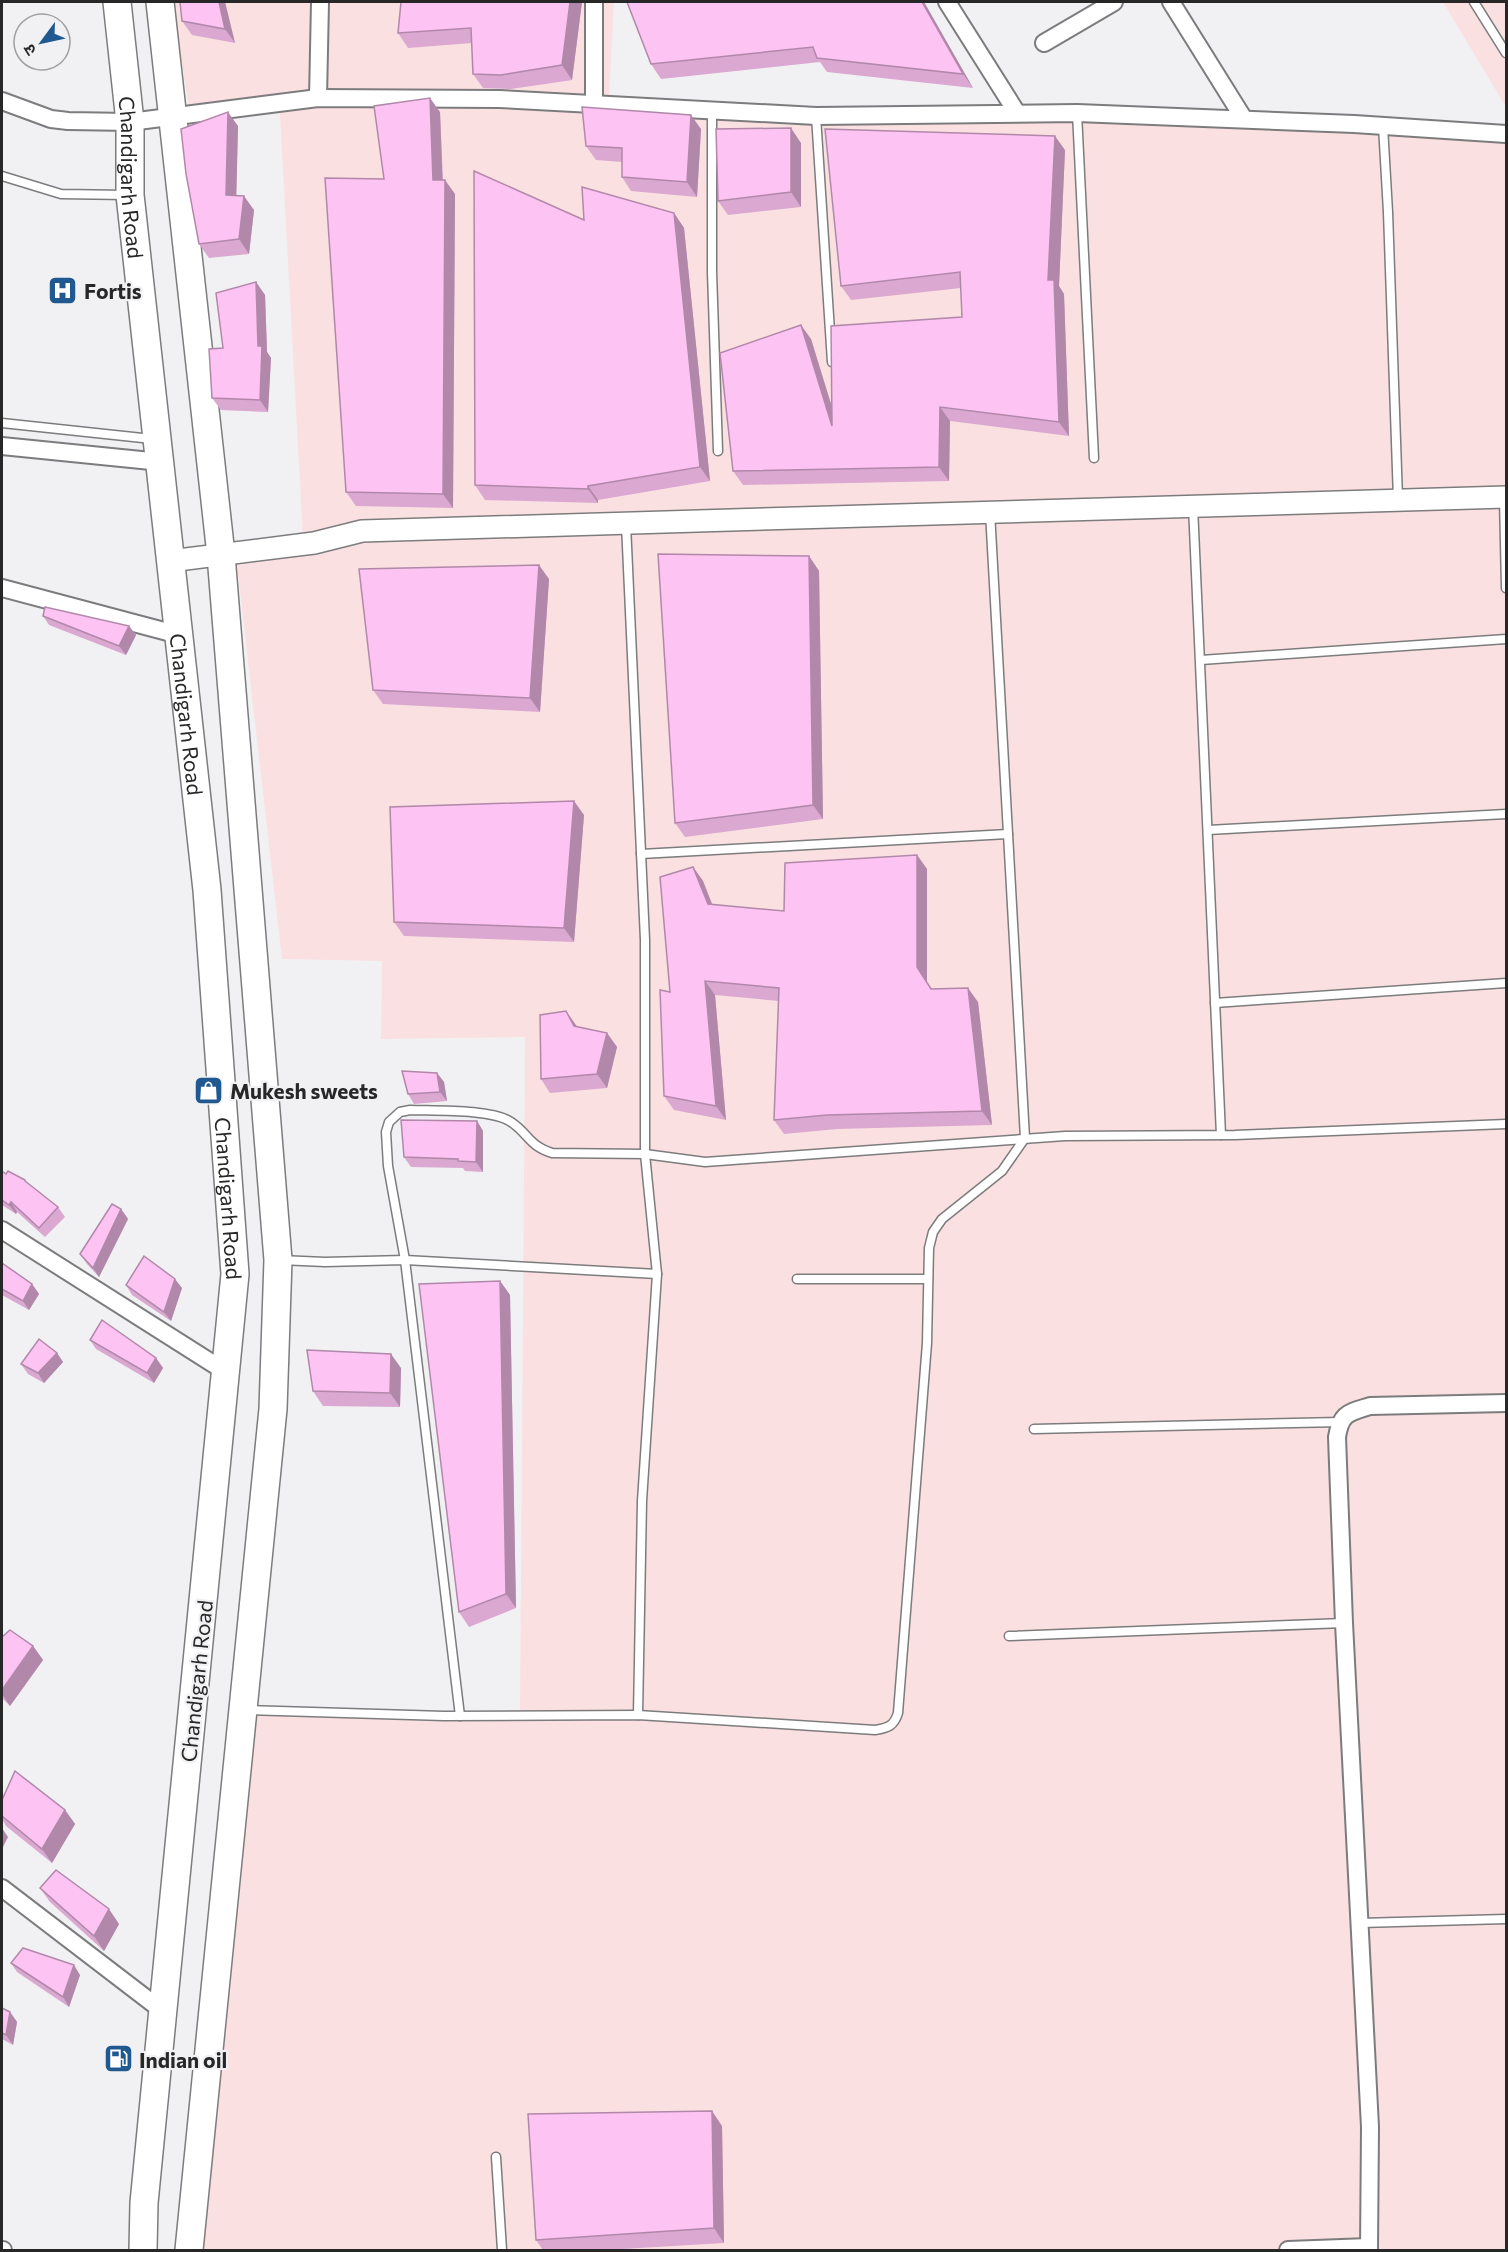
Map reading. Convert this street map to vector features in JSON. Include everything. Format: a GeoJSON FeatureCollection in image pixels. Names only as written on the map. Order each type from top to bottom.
{"type":"FeatureCollection","features":[{"type":"Feature","properties":{"kind":"main road","name":"Chandigarh Road"},"geometry":{"type":"LineString","coordinates":[[117,2],[130,122],[130,195],[207,890],[235,1274],[144,2204],[143,2250]]}},
{"type":"Feature","properties":{"kind":"main road","name":"Chandigarh Road"},"geometry":{"type":"LineString","coordinates":[[160,2],[221,555],[278,1260],[273,1409],[189,2250]]}},
{"type":"Feature","properties":{"kind":"street"},"geometry":{"type":"LineString","coordinates":[[318,98],[320,2]]}},
{"type":"Feature","properties":{"kind":"street"},"geometry":{"type":"LineString","coordinates":[[594,2],[594,104]]}},
{"type":"Feature","properties":{"kind":"street"},"geometry":{"type":"LineString","coordinates":[[947,2],[1017,113]]}},
{"type":"Feature","properties":{"kind":"street"},"geometry":{"type":"LineString","coordinates":[[1044,43],[1113,2]]}},
{"type":"Feature","properties":{"kind":"street"},"geometry":{"type":"LineString","coordinates":[[1171,2],[1244,119]]}},
{"type":"Feature","properties":{"kind":"street"},"geometry":{"type":"LineString","coordinates":[[2,101],[51,119],[78,122],[130,122],[318,98],[499,99],[816,116],[1077,113],[1244,119],[1506,134]]}},
{"type":"Feature","properties":{"kind":"street"},"geometry":{"type":"LineString","coordinates":[[2,446],[160,451]]}},
{"type":"Feature","properties":{"kind":"street"},"geometry":{"type":"LineString","coordinates":[[170,561],[314,543],[362,531],[1505,497]]}},
{"type":"Feature","properties":{"kind":"street"},"geometry":{"type":"LineString","coordinates":[[2,588],[179,635]]}},
{"type":"Feature","properties":{"kind":"street"},"geometry":{"type":"LineString","coordinates":[[2,1230],[226,1372]]}},
{"type":"Feature","properties":{"kind":"street"},"geometry":{"type":"LineString","coordinates":[[1288,2250],[1369,2249],[1370,2127],[1336,1437],[1340,1422],[1350,1412],[1370,1406],[1506,1403]]}},
{"type":"Feature","properties":{"kind":"street"},"geometry":{"type":"LineString","coordinates":[[2,1887],[164,2012]]}},
{"type":"Feature","properties":{"kind":"lane"},"geometry":{"type":"LineString","coordinates":[[1474,2],[1506,53]]}},
{"type":"Feature","properties":{"kind":"lane"},"geometry":{"type":"LineString","coordinates":[[712,111],[712,272],[718,451]]}},
{"type":"Feature","properties":{"kind":"lane"},"geometry":{"type":"LineString","coordinates":[[1077,113],[1094,458]]}},
{"type":"Feature","properties":{"kind":"lane"},"geometry":{"type":"LineString","coordinates":[[816,116],[833,371]]}},
{"type":"Feature","properties":{"kind":"lane"},"geometry":{"type":"LineString","coordinates":[[1383,126],[1398,500]]}},
{"type":"Feature","properties":{"kind":"lane"},"geometry":{"type":"LineString","coordinates":[[2,176],[73,195],[130,195]]}},
{"type":"Feature","properties":{"kind":"lane"},"geometry":{"type":"LineString","coordinates":[[2,423],[160,451]]}},
{"type":"Feature","properties":{"kind":"lane"},"geometry":{"type":"LineString","coordinates":[[1505,497],[1506,588]]}},
{"type":"Feature","properties":{"kind":"lane"},"geometry":{"type":"LineString","coordinates":[[1193,506],[1221,1135]]}},
{"type":"Feature","properties":{"kind":"lane"},"geometry":{"type":"LineString","coordinates":[[243,1710],[460,1716],[638,1715],[875,1730],[892,1725],[898,1713],[927,1343],[929,1248],[933,1232],[948,1213],[1002,1171],[1025,1138],[990,512]]}},
{"type":"Feature","properties":{"kind":"lane"},"geometry":{"type":"LineString","coordinates":[[626,523],[645,940],[645,1154],[657,1274],[642,1501],[638,1715]]}},
{"type":"Feature","properties":{"kind":"lane"},"geometry":{"type":"LineString","coordinates":[[1201,660],[1506,639]]}},
{"type":"Feature","properties":{"kind":"lane"},"geometry":{"type":"LineString","coordinates":[[1208,830],[1506,814]]}},
{"type":"Feature","properties":{"kind":"lane"},"geometry":{"type":"LineString","coordinates":[[641,854],[1008,834]]}},
{"type":"Feature","properties":{"kind":"lane"},"geometry":{"type":"LineString","coordinates":[[1215,1004],[1506,982]]}},
{"type":"Feature","properties":{"kind":"lane"},"geometry":{"type":"LineString","coordinates":[[460,1716],[405,1260],[388,1166],[386,1132],[389,1122],[400,1112],[410,1110],[496,1114],[512,1122],[537,1148],[552,1153],[645,1154],[705,1162],[936,1147],[1025,1138],[1221,1135],[1506,1124]]}},
{"type":"Feature","properties":{"kind":"lane"},"geometry":{"type":"LineString","coordinates":[[278,1260],[325,1262],[405,1260],[657,1274]]}},
{"type":"Feature","properties":{"kind":"lane"},"geometry":{"type":"LineString","coordinates":[[797,1279],[928,1279]]}},
{"type":"Feature","properties":{"kind":"lane"},"geometry":{"type":"LineString","coordinates":[[1034,1429],[1340,1422]]}},
{"type":"Feature","properties":{"kind":"lane"},"geometry":{"type":"LineString","coordinates":[[1009,1636],[1344,1623]]}},
{"type":"Feature","properties":{"kind":"lane"},"geometry":{"type":"LineString","coordinates":[[1360,1923],[1506,1919]]}},
{"type":"Feature","properties":{"kind":"lane"},"geometry":{"type":"LineString","coordinates":[[496,2157],[502,2250]]}},
{"type":"Feature","properties":{"kind":"shaded area"},"geometry":{"type":"Polygon","coordinates":[[[172,2],[614,2],[609,98],[741,107],[1506,137],[1506,2250],[193,2250],[257,1707],[520,1713],[525,1037],[381,1039],[382,961],[282,959],[236,556],[303,539],[279,97],[189,108],[172,2]]]}},
{"type":"Feature","properties":{"kind":"shaded area"},"geometry":{"type":"Polygon","coordinates":[[[1443,2],[1506,2],[1506,107],[1443,2]]]}},
{"type":"Feature","properties":{"kind":"building"},"geometry":{"type":"Polygon","coordinates":[[[180,2],[219,2],[225,29],[182,21],[180,2]]]}},
{"type":"Feature","properties":{"kind":"building"},"geometry":{"type":"Polygon","coordinates":[[[401,2],[570,2],[562,65],[501,75],[473,74],[471,28],[398,33],[401,2]]]}},
{"type":"Feature","properties":{"kind":"building"},"geometry":{"type":"Polygon","coordinates":[[[627,2],[922,2],[963,74],[817,58],[813,47],[651,64],[627,2]]]}},
{"type":"Feature","properties":{"kind":"building"},"geometry":{"type":"Polygon","coordinates":[[[430,98],[433,180],[445,180],[443,494],[346,492],[325,178],[384,179],[374,106],[430,98]]]}},
{"type":"Feature","properties":{"kind":"building"},"geometry":{"type":"Polygon","coordinates":[[[582,107],[691,115],[687,182],[622,177],[622,148],[586,146],[582,107]]]}},
{"type":"Feature","properties":{"kind":"building"},"geometry":{"type":"Polygon","coordinates":[[[228,112],[226,195],[244,196],[239,239],[199,244],[186,174],[181,129],[228,112]]]}},
{"type":"Feature","properties":{"kind":"building"},"geometry":{"type":"Polygon","coordinates":[[[791,128],[791,192],[718,201],[716,129],[791,128]]]}},
{"type":"Feature","properties":{"kind":"building"},"geometry":{"type":"Polygon","coordinates":[[[825,129],[1055,136],[1048,280],[1054,280],[1059,422],[940,407],[939,467],[733,471],[720,353],[801,325],[832,426],[831,326],[962,317],[960,272],[841,286],[825,129]]]}},
{"type":"Feature","properties":{"kind":"building"},"geometry":{"type":"Polygon","coordinates":[[[474,171],[584,220],[582,187],[674,213],[700,467],[588,486],[588,489],[475,485],[474,171]]]}},
{"type":"Feature","properties":{"kind":"building"},"geometry":{"type":"Polygon","coordinates":[[[256,282],[258,346],[262,346],[260,400],[212,398],[209,349],[223,348],[216,293],[256,282]]]}},
{"type":"Feature","properties":{"kind":"building"},"geometry":{"type":"Polygon","coordinates":[[[658,554],[809,556],[813,805],[675,823],[658,554]]]}},
{"type":"Feature","properties":{"kind":"building"},"geometry":{"type":"Polygon","coordinates":[[[539,565],[530,698],[373,690],[359,569],[539,565]]]}},
{"type":"Feature","properties":{"kind":"building"},"geometry":{"type":"Polygon","coordinates":[[[45,607],[129,626],[119,646],[43,616],[45,607]]]}},
{"type":"Feature","properties":{"kind":"building"},"geometry":{"type":"Polygon","coordinates":[[[574,801],[564,928],[394,922],[390,807],[574,801]]]}},
{"type":"Feature","properties":{"kind":"building"},"geometry":{"type":"Polygon","coordinates":[[[917,855],[917,967],[931,989],[968,988],[982,1111],[827,1115],[774,1120],[779,988],[705,981],[716,1106],[664,1096],[660,990],[670,992],[660,877],[693,867],[708,904],[784,911],[785,863],[917,855]]]}},
{"type":"Feature","properties":{"kind":"building"},"geometry":{"type":"Polygon","coordinates":[[[566,1011],[574,1026],[607,1033],[597,1074],[541,1079],[540,1015],[566,1011]]]}},
{"type":"Feature","properties":{"kind":"building"},"geometry":{"type":"Polygon","coordinates":[[[402,1071],[437,1073],[440,1092],[408,1094],[402,1071]]]}},
{"type":"Feature","properties":{"kind":"building"},"geometry":{"type":"Polygon","coordinates":[[[401,1120],[477,1121],[476,1162],[404,1157],[401,1120]]]}},
{"type":"Feature","properties":{"kind":"building"},"geometry":{"type":"Polygon","coordinates":[[[2,1171],[6,1174],[8,1171],[25,1180],[58,1207],[39,1228],[11,1202],[9,1205],[2,1200],[2,1171]]]}},
{"type":"Feature","properties":{"kind":"building"},"geometry":{"type":"Polygon","coordinates":[[[112,1204],[121,1209],[93,1268],[80,1254],[112,1204]]]}},
{"type":"Feature","properties":{"kind":"building"},"geometry":{"type":"Polygon","coordinates":[[[144,1256],[175,1279],[164,1312],[126,1285],[144,1256]]]}},
{"type":"Feature","properties":{"kind":"building"},"geometry":{"type":"Polygon","coordinates":[[[2,1263],[32,1284],[23,1301],[2,1289],[2,1263]]]}},
{"type":"Feature","properties":{"kind":"building"},"geometry":{"type":"Polygon","coordinates":[[[500,1281],[506,1594],[459,1612],[419,1284],[500,1281]]]}},
{"type":"Feature","properties":{"kind":"building"},"geometry":{"type":"Polygon","coordinates":[[[102,1320],[156,1358],[147,1373],[90,1340],[102,1320]]]}},
{"type":"Feature","properties":{"kind":"building"},"geometry":{"type":"Polygon","coordinates":[[[39,1339],[57,1353],[38,1373],[21,1364],[39,1339]]]}},
{"type":"Feature","properties":{"kind":"building"},"geometry":{"type":"Polygon","coordinates":[[[307,1350],[391,1354],[390,1393],[313,1391],[307,1350]]]}},
{"type":"Feature","properties":{"kind":"building"},"geometry":{"type":"Polygon","coordinates":[[[10,1630],[33,1646],[2,1690],[2,1637],[10,1630]]]}},
{"type":"Feature","properties":{"kind":"building"},"geometry":{"type":"Polygon","coordinates":[[[15,1771],[65,1810],[42,1849],[2,1816],[2,1800],[15,1771]]]}},
{"type":"Feature","properties":{"kind":"building"},"geometry":{"type":"Polygon","coordinates":[[[56,1870],[109,1909],[94,1936],[40,1888],[56,1870]]]}},
{"type":"Feature","properties":{"kind":"building"},"geometry":{"type":"Polygon","coordinates":[[[23,1948],[74,1965],[63,1997],[11,1963],[23,1948]]]}},
{"type":"Feature","properties":{"kind":"building"},"geometry":{"type":"Polygon","coordinates":[[[2,2008],[10,2012],[6,2035],[2,2033],[2,2008]]]}},
{"type":"Feature","properties":{"kind":"building"},"geometry":{"type":"Polygon","coordinates":[[[712,2111],[714,2228],[536,2240],[528,2114],[712,2111]]]}},
{"type":"Feature","properties":{"kind":"place","name":"Fortis"},"geometry":{"type":"Point","coordinates":[63,290]}},
{"type":"Feature","properties":{"kind":"place","name":"Mukesh sweets"},"geometry":{"type":"Point","coordinates":[209,1090]}},
{"type":"Feature","properties":{"kind":"place","name":"Indian oil"},"geometry":{"type":"Point","coordinates":[118,2059]}}]}
